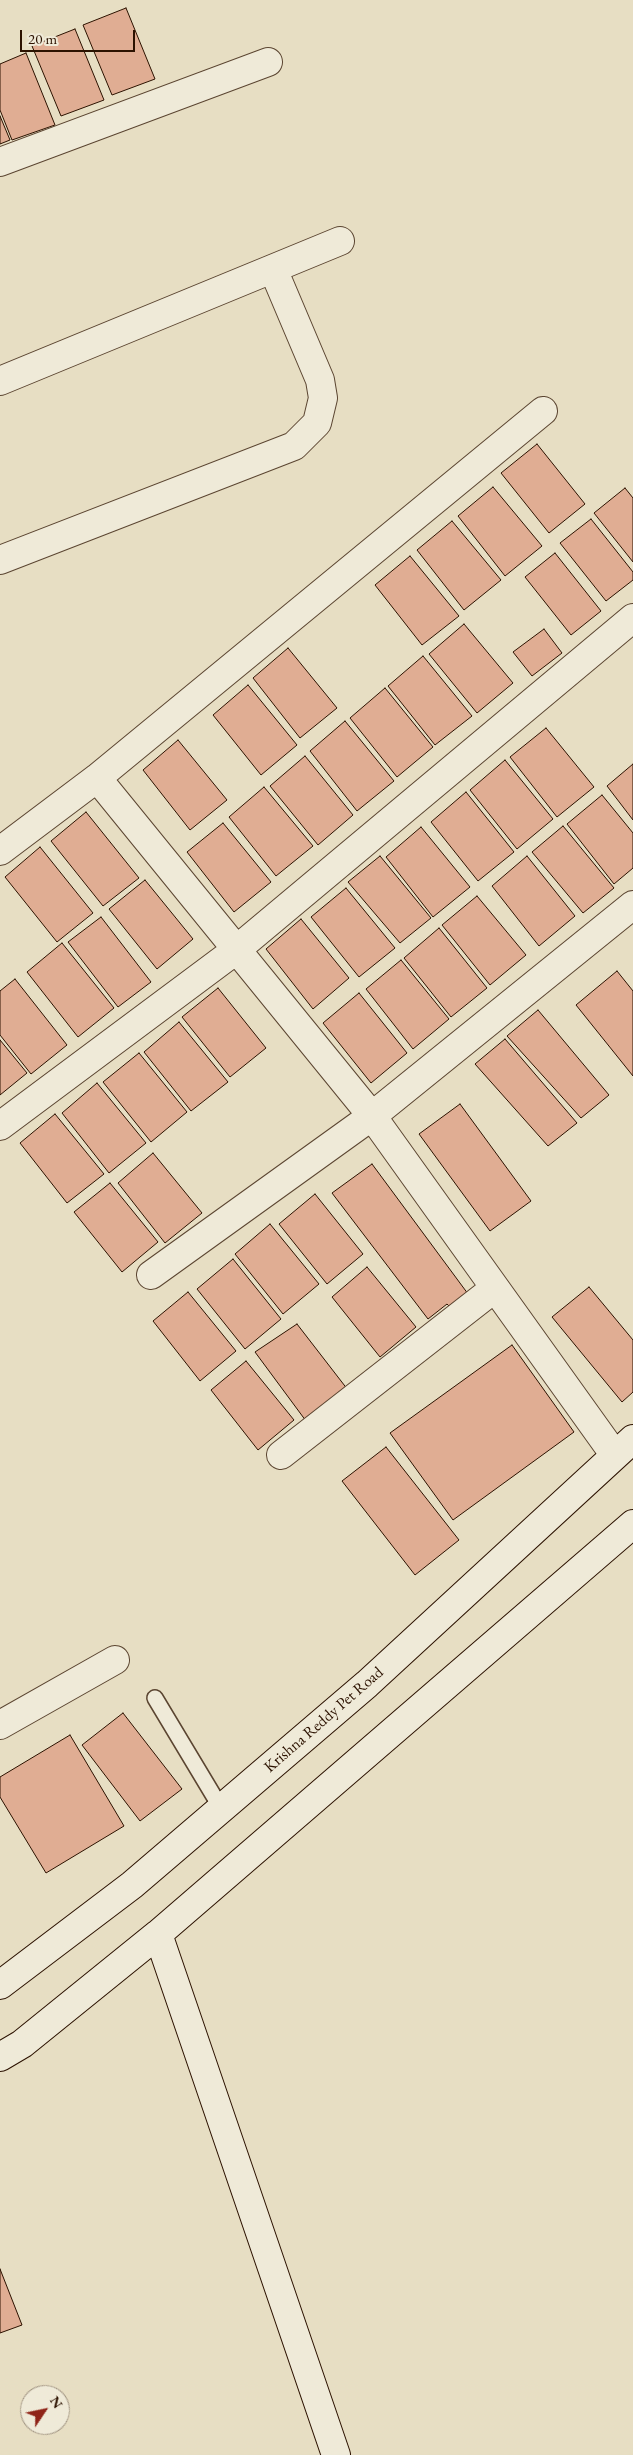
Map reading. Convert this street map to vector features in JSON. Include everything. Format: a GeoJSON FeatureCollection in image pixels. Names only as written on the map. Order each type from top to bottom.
{"type":"FeatureCollection","features":[{"type":"Feature","properties":{"kind":"street"},"geometry":{"type":"LineString","coordinates":[[0,162],[268,62]]}},
{"type":"Feature","properties":{"kind":"street"},"geometry":{"type":"LineString","coordinates":[[0,381],[340,241]]}},
{"type":"Feature","properties":{"kind":"street"},"geometry":{"type":"LineString","coordinates":[[0,560],[294,446],[317,423],[323,398],[320,380],[273,269]]}},
{"type":"Feature","properties":{"kind":"street"},"geometry":{"type":"LineString","coordinates":[[0,851],[97,778],[543,411]]}},
{"type":"Feature","properties":{"kind":"street"},"geometry":{"type":"LineString","coordinates":[[0,1126],[236,950],[633,618]]}},
{"type":"Feature","properties":{"kind":"street"},"geometry":{"type":"LineString","coordinates":[[97,778],[372,1116],[495,1288],[624,1446]]}},
{"type":"Feature","properties":{"kind":"street"},"geometry":{"type":"LineString","coordinates":[[151,1276],[372,1116],[633,905]]}},
{"type":"Feature","properties":{"kind":"street"},"geometry":{"type":"LineString","coordinates":[[281,1455],[495,1288]]}},
{"type":"Feature","properties":{"kind":"street","name":"Krishna Reddy Pet Road"},"geometry":{"type":"LineString","coordinates":[[0,1985],[132,1885],[367,1684],[624,1446]]}},
{"type":"Feature","properties":{"kind":"street"},"geometry":{"type":"LineString","coordinates":[[0,2057],[22,2044],[158,1934],[633,1524]]}},
{"type":"Feature","properties":{"kind":"street"},"geometry":{"type":"LineString","coordinates":[[0,1725],[114,1660]]}},
{"type":"Feature","properties":{"kind":"street"},"geometry":{"type":"LineString","coordinates":[[158,1934],[336,2455]]}},
{"type":"Feature","properties":{"kind":"lane"},"geometry":{"type":"LineString","coordinates":[[156,1698],[221,1808]]}},
{"type":"Feature","properties":{"kind":"building"},"geometry":{"type":"Polygon","coordinates":[[[126,8],[155,79],[112,95],[83,25],[126,8]]]}},
{"type":"Feature","properties":{"kind":"building"},"geometry":{"type":"Polygon","coordinates":[[[75,29],[104,100],[61,116],[32,46],[75,29]]]}},
{"type":"Feature","properties":{"kind":"building"},"geometry":{"type":"Polygon","coordinates":[[[26,53],[55,125],[12,140],[0,110],[0,64],[26,53]]]}},
{"type":"Feature","properties":{"kind":"building"},"geometry":{"type":"Polygon","coordinates":[[[0,116],[10,140],[0,144],[0,116]]]}},
{"type":"Feature","properties":{"kind":"building"},"geometry":{"type":"Polygon","coordinates":[[[537,444],[585,504],[549,533],[501,473],[537,444]]]}},
{"type":"Feature","properties":{"kind":"building"},"geometry":{"type":"Polygon","coordinates":[[[493,487],[542,546],[505,576],[458,516],[493,487]]]}},
{"type":"Feature","properties":{"kind":"building"},"geometry":{"type":"Polygon","coordinates":[[[625,488],[633,498],[633,562],[594,513],[625,488]]]}},
{"type":"Feature","properties":{"kind":"building"},"geometry":{"type":"Polygon","coordinates":[[[591,519],[633,572],[633,580],[606,601],[560,543],[591,519]]]}},
{"type":"Feature","properties":{"kind":"building"},"geometry":{"type":"Polygon","coordinates":[[[452,521],[501,580],[464,610],[417,550],[452,521]]]}},
{"type":"Feature","properties":{"kind":"building"},"geometry":{"type":"Polygon","coordinates":[[[555,553],[601,611],[571,635],[525,577],[555,553]]]}},
{"type":"Feature","properties":{"kind":"building"},"geometry":{"type":"Polygon","coordinates":[[[410,556],[459,616],[422,645],[375,585],[410,556]]]}},
{"type":"Feature","properties":{"kind":"building"},"geometry":{"type":"Polygon","coordinates":[[[464,624],[513,683],[477,713],[429,654],[464,624]]]}},
{"type":"Feature","properties":{"kind":"building"},"geometry":{"type":"Polygon","coordinates":[[[544,629],[562,653],[532,676],[513,652],[544,629]]]}},
{"type":"Feature","properties":{"kind":"building"},"geometry":{"type":"Polygon","coordinates":[[[288,648],[337,708],[300,738],[253,678],[288,648]]]}},
{"type":"Feature","properties":{"kind":"building"},"geometry":{"type":"Polygon","coordinates":[[[423,656],[472,716],[435,745],[388,686],[423,656]]]}},
{"type":"Feature","properties":{"kind":"building"},"geometry":{"type":"Polygon","coordinates":[[[248,685],[297,745],[261,775],[213,715],[248,685]]]}},
{"type":"Feature","properties":{"kind":"building"},"geometry":{"type":"Polygon","coordinates":[[[385,688],[433,747],[397,777],[350,718],[385,688]]]}},
{"type":"Feature","properties":{"kind":"building"},"geometry":{"type":"Polygon","coordinates":[[[345,721],[394,781],[357,811],[310,751],[345,721]]]}},
{"type":"Feature","properties":{"kind":"building"},"geometry":{"type":"Polygon","coordinates":[[[546,728],[594,787],[557,817],[510,757],[546,728]]]}},
{"type":"Feature","properties":{"kind":"building"},"geometry":{"type":"Polygon","coordinates":[[[178,740],[227,800],[190,830],[143,770],[178,740]]]}},
{"type":"Feature","properties":{"kind":"building"},"geometry":{"type":"Polygon","coordinates":[[[305,756],[353,815],[318,845],[270,786],[305,756]]]}},
{"type":"Feature","properties":{"kind":"building"},"geometry":{"type":"Polygon","coordinates":[[[505,760],[553,819],[517,849],[470,790],[505,760]]]}},
{"type":"Feature","properties":{"kind":"building"},"geometry":{"type":"Polygon","coordinates":[[[633,764],[633,820],[607,786],[633,764]]]}},
{"type":"Feature","properties":{"kind":"building"},"geometry":{"type":"Polygon","coordinates":[[[264,787],[313,846],[276,876],[229,817],[264,787]]]}},
{"type":"Feature","properties":{"kind":"building"},"geometry":{"type":"Polygon","coordinates":[[[466,792],[514,852],[478,881],[431,822],[466,792]]]}},
{"type":"Feature","properties":{"kind":"building"},"geometry":{"type":"Polygon","coordinates":[[[602,795],[633,833],[633,868],[614,884],[567,824],[602,795]]]}},
{"type":"Feature","properties":{"kind":"building"},"geometry":{"type":"Polygon","coordinates":[[[86,812],[139,878],[103,906],[51,841],[86,812]]]}},
{"type":"Feature","properties":{"kind":"building"},"geometry":{"type":"Polygon","coordinates":[[[223,823],[271,882],[234,912],[187,852],[223,823]]]}},
{"type":"Feature","properties":{"kind":"building"},"geometry":{"type":"Polygon","coordinates":[[[563,826],[614,888],[583,913],[532,852],[563,826]]]}},
{"type":"Feature","properties":{"kind":"building"},"geometry":{"type":"Polygon","coordinates":[[[421,827],[470,887],[433,917],[386,857],[421,827]]]}},
{"type":"Feature","properties":{"kind":"building"},"geometry":{"type":"Polygon","coordinates":[[[40,847],[93,913],[57,942],[5,877],[40,847]]]}},
{"type":"Feature","properties":{"kind":"building"},"geometry":{"type":"Polygon","coordinates":[[[380,856],[431,918],[400,943],[348,882],[380,856]]]}},
{"type":"Feature","properties":{"kind":"building"},"geometry":{"type":"Polygon","coordinates":[[[527,856],[575,916],[539,946],[492,886],[527,856]]]}},
{"type":"Feature","properties":{"kind":"building"},"geometry":{"type":"Polygon","coordinates":[[[145,880],[193,939],[157,969],[109,909],[145,880]]]}},
{"type":"Feature","properties":{"kind":"building"},"geometry":{"type":"Polygon","coordinates":[[[346,888],[395,948],[359,977],[311,917],[346,888]]]}},
{"type":"Feature","properties":{"kind":"building"},"geometry":{"type":"Polygon","coordinates":[[[477,896],[526,955],[490,985],[442,925],[477,896]]]}},
{"type":"Feature","properties":{"kind":"building"},"geometry":{"type":"Polygon","coordinates":[[[101,917],[151,982],[118,1007],[68,942],[101,917]]]}},
{"type":"Feature","properties":{"kind":"building"},"geometry":{"type":"Polygon","coordinates":[[[301,919],[349,978],[313,1009],[266,949],[301,919]]]}},
{"type":"Feature","properties":{"kind":"building"},"geometry":{"type":"Polygon","coordinates":[[[439,928],[487,988],[451,1017],[404,958],[439,928]]]}},
{"type":"Feature","properties":{"kind":"building"},"geometry":{"type":"Polygon","coordinates":[[[62,943],[114,1008],[78,1037],[27,972],[62,943]]]}},
{"type":"Feature","properties":{"kind":"building"},"geometry":{"type":"Polygon","coordinates":[[[401,960],[449,1019],[413,1049],[366,989],[401,960]]]}},
{"type":"Feature","properties":{"kind":"building"},"geometry":{"type":"Polygon","coordinates":[[[617,971],[633,991],[633,1076],[576,1005],[617,971]]]}},
{"type":"Feature","properties":{"kind":"building"},"geometry":{"type":"Polygon","coordinates":[[[15,979],[67,1045],[31,1074],[0,1035],[0,991],[15,979]]]}},
{"type":"Feature","properties":{"kind":"building"},"geometry":{"type":"Polygon","coordinates":[[[218,988],[266,1048],[230,1077],[182,1017],[218,988]]]}},
{"type":"Feature","properties":{"kind":"building"},"geometry":{"type":"Polygon","coordinates":[[[359,993],[407,1053],[371,1083],[323,1023],[359,993]]]}},
{"type":"Feature","properties":{"kind":"building"},"geometry":{"type":"Polygon","coordinates":[[[538,1010],[609,1095],[581,1118],[507,1036],[538,1010]]]}},
{"type":"Feature","properties":{"kind":"building"},"geometry":{"type":"Polygon","coordinates":[[[179,1022],[228,1082],[191,1111],[144,1052],[179,1022]]]}},
{"type":"Feature","properties":{"kind":"building"},"geometry":{"type":"Polygon","coordinates":[[[505,1039],[577,1123],[548,1146],[475,1064],[505,1039]]]}},
{"type":"Feature","properties":{"kind":"building"},"geometry":{"type":"Polygon","coordinates":[[[0,1040],[27,1073],[0,1095],[0,1040]]]}},
{"type":"Feature","properties":{"kind":"building"},"geometry":{"type":"Polygon","coordinates":[[[139,1053],[187,1112],[151,1142],[103,1082],[139,1053]]]}},
{"type":"Feature","properties":{"kind":"building"},"geometry":{"type":"Polygon","coordinates":[[[97,1083],[146,1143],[109,1173],[62,1113],[97,1083]]]}},
{"type":"Feature","properties":{"kind":"building"},"geometry":{"type":"Polygon","coordinates":[[[460,1104],[531,1201],[490,1231],[419,1134],[460,1104]]]}},
{"type":"Feature","properties":{"kind":"building"},"geometry":{"type":"Polygon","coordinates":[[[55,1114],[104,1174],[67,1203],[20,1143],[55,1114]]]}},
{"type":"Feature","properties":{"kind":"building"},"geometry":{"type":"Polygon","coordinates":[[[153,1153],[202,1213],[165,1243],[118,1183],[153,1153]]]}},
{"type":"Feature","properties":{"kind":"building"},"geometry":{"type":"Polygon","coordinates":[[[372,1164],[474,1302],[457,1314],[447,1304],[428,1319],[332,1193],[372,1164]]]}},
{"type":"Feature","properties":{"kind":"building"},"geometry":{"type":"Polygon","coordinates":[[[110,1183],[158,1242],[122,1272],[74,1212],[110,1183]]]}},
{"type":"Feature","properties":{"kind":"building"},"geometry":{"type":"Polygon","coordinates":[[[315,1194],[363,1254],[327,1284],[279,1224],[315,1194]]]}},
{"type":"Feature","properties":{"kind":"building"},"geometry":{"type":"Polygon","coordinates":[[[270,1224],[319,1284],[283,1314],[235,1254],[270,1224]]]}},
{"type":"Feature","properties":{"kind":"building"},"geometry":{"type":"Polygon","coordinates":[[[233,1259],[281,1319],[245,1349],[197,1289],[233,1259]]]}},
{"type":"Feature","properties":{"kind":"building"},"geometry":{"type":"Polygon","coordinates":[[[367,1267],[416,1327],[380,1357],[332,1297],[367,1267]]]}},
{"type":"Feature","properties":{"kind":"building"},"geometry":{"type":"Polygon","coordinates":[[[589,1287],[633,1340],[633,1392],[622,1402],[552,1317],[589,1287]]]}},
{"type":"Feature","properties":{"kind":"building"},"geometry":{"type":"Polygon","coordinates":[[[188,1292],[236,1351],[200,1381],[153,1321],[188,1292]]]}},
{"type":"Feature","properties":{"kind":"building"},"geometry":{"type":"Polygon","coordinates":[[[297,1324],[348,1390],[306,1421],[255,1352],[297,1324]]]}},
{"type":"Feature","properties":{"kind":"building"},"geometry":{"type":"Polygon","coordinates":[[[512,1345],[574,1432],[453,1520],[390,1433],[512,1345]]]}},
{"type":"Feature","properties":{"kind":"building"},"geometry":{"type":"Polygon","coordinates":[[[246,1361],[294,1420],[258,1450],[211,1390],[246,1361]]]}},
{"type":"Feature","properties":{"kind":"building"},"geometry":{"type":"Polygon","coordinates":[[[386,1447],[459,1540],[415,1575],[342,1481],[386,1447]]]}},
{"type":"Feature","properties":{"kind":"building"},"geometry":{"type":"Polygon","coordinates":[[[123,1713],[182,1789],[140,1821],[82,1745],[123,1713]]]}},
{"type":"Feature","properties":{"kind":"building"},"geometry":{"type":"Polygon","coordinates":[[[70,1735],[124,1826],[46,1873],[0,1797],[0,1777],[70,1735]]]}},
{"type":"Feature","properties":{"kind":"building"},"geometry":{"type":"Polygon","coordinates":[[[0,2269],[22,2325],[0,2333],[0,2269]]]}}]}
